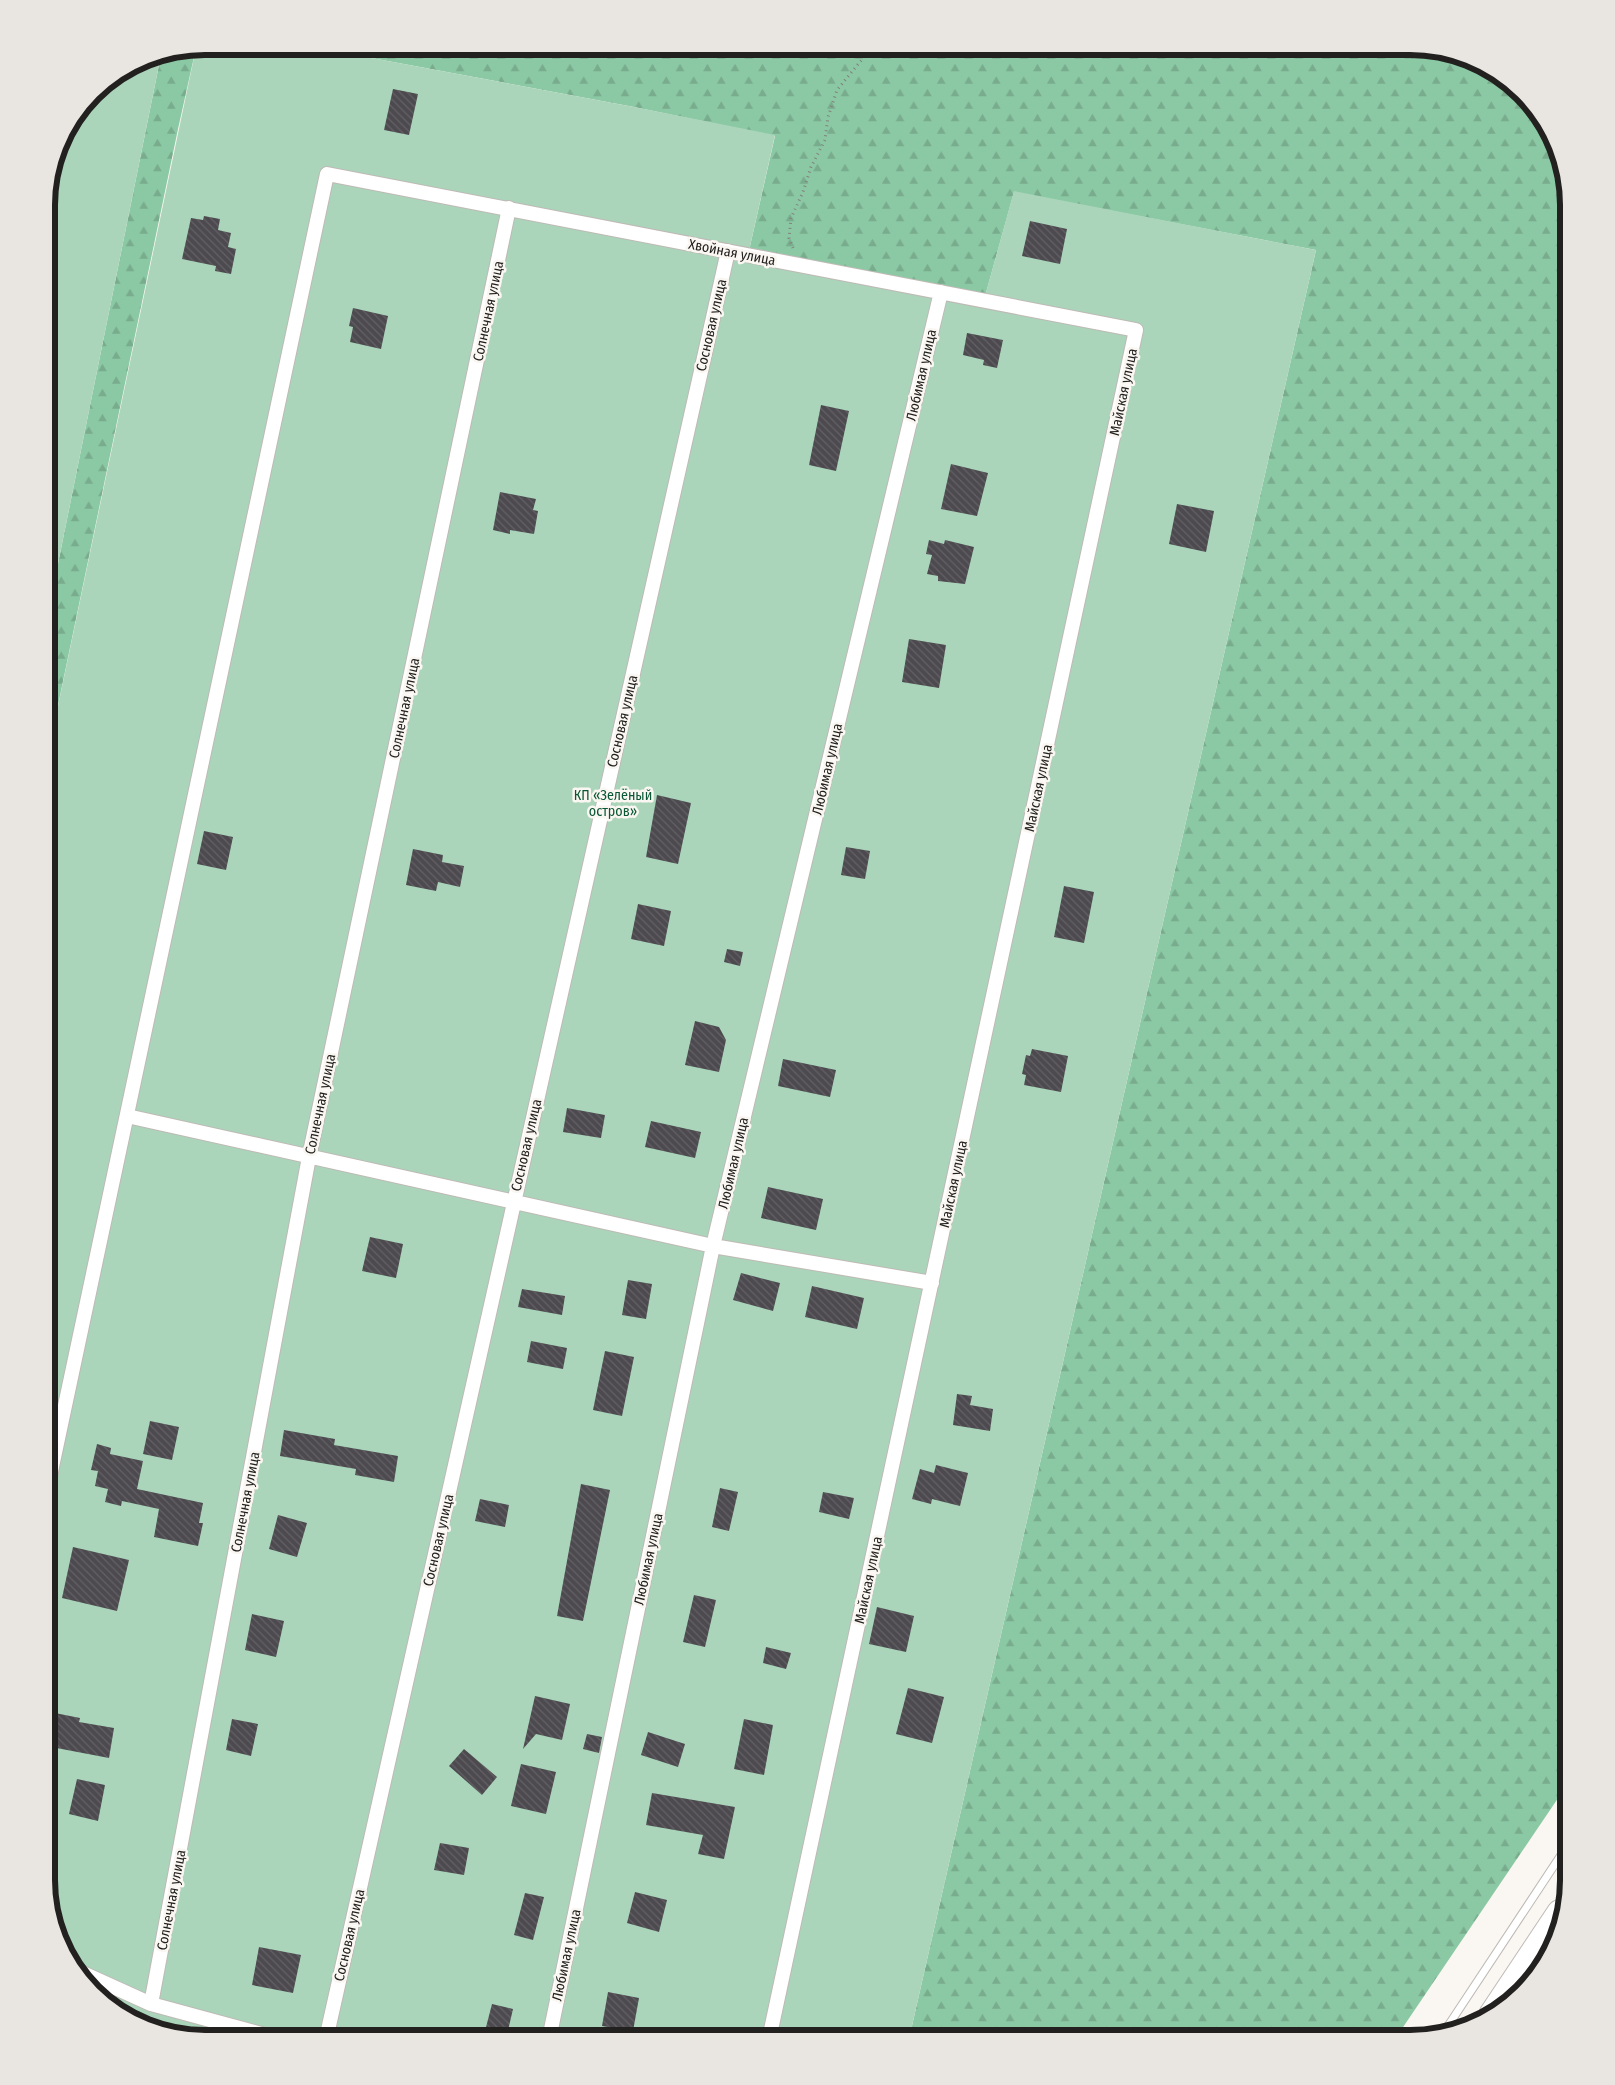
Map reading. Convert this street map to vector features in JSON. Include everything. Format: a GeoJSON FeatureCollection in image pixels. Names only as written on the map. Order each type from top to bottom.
{"type":"FeatureCollection","features":[{"type":"Feature","properties":{"kind":"highway"},"geometry":{"type":"LineString","coordinates":[[1505,1996],[1554,1923]]}},
{"type":"Feature","properties":{"kind":"street","name":"Хвойная улица"},"geometry":{"type":"LineString","coordinates":[[127,1116],[327,174],[1136,330]]}},
{"type":"Feature","properties":{"kind":"street","name":"Солнечная улица"},"geometry":{"type":"LineString","coordinates":[[152,2004],[309,1157],[510,208]]}},
{"type":"Feature","properties":{"kind":"street","name":"Сосновая улица"},"geometry":{"type":"LineString","coordinates":[[328,2030],[728,251]]}},
{"type":"Feature","properties":{"kind":"street","name":"Любимая улица"},"geometry":{"type":"LineString","coordinates":[[551,2030],[713,1246],[941,292]]}},
{"type":"Feature","properties":{"kind":"street","name":"Майская улица"},"geometry":{"type":"LineString","coordinates":[[771,2030],[1136,330]]}},
{"type":"Feature","properties":{"kind":"street"},"geometry":{"type":"LineString","coordinates":[[55,1453],[127,1116],[713,1246],[932,1283]]}},
{"type":"Feature","properties":{"kind":"street"},"geometry":{"type":"LineString","coordinates":[[90,1976],[152,2004],[247,2030]]}},
{"type":"Feature","properties":{"kind":"lane"},"geometry":{"type":"LineString","coordinates":[[1448,2025],[1560,1857]]}},
{"type":"Feature","properties":{"kind":"path"},"geometry":{"type":"LineString","coordinates":[[799,265],[789,238],[791,218],[803,192],[811,167],[825,140],[828,117],[837,90],[866,55]]}},
{"type":"Feature","properties":{"kind":"green space"},"geometry":{"type":"Polygon","coordinates":[[[194,55],[55,720],[55,578],[160,62],[194,55]]]}},
{"type":"Feature","properties":{"kind":"green space","name":"КП «Зелёный остров»"},"geometry":{"type":"Polygon","coordinates":[[[194,55],[355,55],[775,135],[748,255],[984,300],[1014,191],[1316,250],[911,2030],[186,2029],[148,2019],[130,2010],[106,1993],[80,1963],[66,1937],[60,1918],[55,1880],[55,720],[194,55]]]}},
{"type":"Feature","properties":{"kind":"green space"},"geometry":{"type":"Polygon","coordinates":[[[355,55],[1419,55],[1448,60],[1467,66],[1501,86],[1529,114],[1549,148],[1559,186],[1560,206],[1560,1795],[1401,2030],[911,2030],[1316,250],[1014,192],[984,300],[748,255],[775,136],[634,107],[355,55]]]}},
{"type":"Feature","properties":{"kind":"green space"},"geometry":{"type":"Polygon","coordinates":[[[160,62],[55,578],[55,196],[58,176],[66,148],[75,130],[92,106],[122,80],[148,66],[160,62]]]}},
{"type":"Feature","properties":{"kind":"building"},"geometry":{"type":"Polygon","coordinates":[[[393,89],[418,94],[409,135],[384,130],[393,89]]]}},
{"type":"Feature","properties":{"kind":"building"},"geometry":{"type":"Polygon","coordinates":[[[204,216],[220,219],[218,230],[231,233],[228,247],[236,249],[231,274],[215,271],[216,266],[182,259],[191,218],[203,220],[204,216]]]}},
{"type":"Feature","properties":{"kind":"building"},"geometry":{"type":"Polygon","coordinates":[[[1030,221],[1067,229],[1060,264],[1022,256],[1030,221]]]}},
{"type":"Feature","properties":{"kind":"building"},"geometry":{"type":"Polygon","coordinates":[[[353,308],[388,316],[381,349],[350,342],[353,327],[349,326],[353,308]]]}},
{"type":"Feature","properties":{"kind":"building"},"geometry":{"type":"Polygon","coordinates":[[[967,333],[1003,340],[997,368],[983,365],[984,360],[963,355],[967,333]]]}},
{"type":"Feature","properties":{"kind":"building"},"geometry":{"type":"Polygon","coordinates":[[[821,405],[849,411],[836,471],[809,465],[821,405]]]}},
{"type":"Feature","properties":{"kind":"building"},"geometry":{"type":"Polygon","coordinates":[[[951,464],[988,473],[977,516],[941,509],[951,464]]]}},
{"type":"Feature","properties":{"kind":"building"},"geometry":{"type":"Polygon","coordinates":[[[500,492],[536,499],[533,510],[538,511],[534,534],[510,530],[510,534],[493,530],[500,492]]]}},
{"type":"Feature","properties":{"kind":"building"},"geometry":{"type":"Polygon","coordinates":[[[1177,504],[1214,511],[1206,552],[1169,544],[1177,504]]]}},
{"type":"Feature","properties":{"kind":"building"},"geometry":{"type":"Polygon","coordinates":[[[929,540],[944,544],[945,540],[974,547],[965,584],[938,581],[938,576],[927,574],[932,555],[926,554],[929,540]]]}},
{"type":"Feature","properties":{"kind":"building"},"geometry":{"type":"Polygon","coordinates":[[[909,639],[946,645],[939,688],[902,682],[909,639]]]}},
{"type":"Feature","properties":{"kind":"building"},"geometry":{"type":"Polygon","coordinates":[[[657,795],[691,803],[678,864],[646,857],[657,795]]]}},
{"type":"Feature","properties":{"kind":"building"},"geometry":{"type":"Polygon","coordinates":[[[204,831],[233,837],[226,870],[197,864],[204,831]]]}},
{"type":"Feature","properties":{"kind":"building"},"geometry":{"type":"Polygon","coordinates":[[[846,847],[870,851],[865,879],[841,875],[846,847]]]}},
{"type":"Feature","properties":{"kind":"building"},"geometry":{"type":"Polygon","coordinates":[[[413,849],[443,855],[442,862],[464,866],[460,887],[438,882],[436,891],[406,885],[413,849]]]}},
{"type":"Feature","properties":{"kind":"building"},"geometry":{"type":"Polygon","coordinates":[[[1064,886],[1094,892],[1084,943],[1054,937],[1064,886]]]}},
{"type":"Feature","properties":{"kind":"building"},"geometry":{"type":"Polygon","coordinates":[[[638,904],[671,911],[664,946],[631,939],[638,904]]]}},
{"type":"Feature","properties":{"kind":"building"},"geometry":{"type":"Polygon","coordinates":[[[727,949],[743,952],[740,966],[724,962],[727,949]]]}},
{"type":"Feature","properties":{"kind":"building"},"geometry":{"type":"Polygon","coordinates":[[[695,1021],[719,1027],[726,1040],[719,1072],[685,1065],[695,1021]]]}},
{"type":"Feature","properties":{"kind":"building"},"geometry":{"type":"Polygon","coordinates":[[[1032,1049],[1068,1056],[1061,1092],[1024,1085],[1026,1075],[1022,1074],[1026,1055],[1030,1056],[1032,1049]]]}},
{"type":"Feature","properties":{"kind":"building"},"geometry":{"type":"Polygon","coordinates":[[[783,1059],[836,1070],[830,1097],[778,1086],[783,1059]]]}},
{"type":"Feature","properties":{"kind":"building"},"geometry":{"type":"Polygon","coordinates":[[[567,1108],[605,1115],[601,1138],[563,1132],[567,1108]]]}},
{"type":"Feature","properties":{"kind":"building"},"geometry":{"type":"Polygon","coordinates":[[[651,1121],[701,1132],[695,1158],[645,1147],[651,1121]]]}},
{"type":"Feature","properties":{"kind":"building"},"geometry":{"type":"Polygon","coordinates":[[[768,1187],[823,1199],[816,1230],[761,1218],[768,1187]]]}},
{"type":"Feature","properties":{"kind":"building"},"geometry":{"type":"Polygon","coordinates":[[[370,1237],[403,1244],[396,1278],[362,1271],[370,1237]]]}},
{"type":"Feature","properties":{"kind":"building"},"geometry":{"type":"Polygon","coordinates":[[[741,1273],[780,1283],[773,1311],[733,1300],[741,1273]]]}},
{"type":"Feature","properties":{"kind":"building"},"geometry":{"type":"Polygon","coordinates":[[[628,1280],[652,1284],[646,1319],[622,1315],[628,1280]]]}},
{"type":"Feature","properties":{"kind":"building"},"geometry":{"type":"Polygon","coordinates":[[[812,1286],[864,1298],[857,1329],[805,1317],[812,1286]]]}},
{"type":"Feature","properties":{"kind":"building"},"geometry":{"type":"Polygon","coordinates":[[[522,1289],[565,1296],[562,1315],[518,1307],[522,1289]]]}},
{"type":"Feature","properties":{"kind":"building"},"geometry":{"type":"Polygon","coordinates":[[[531,1341],[567,1348],[563,1369],[527,1362],[531,1341]]]}},
{"type":"Feature","properties":{"kind":"building"},"geometry":{"type":"Polygon","coordinates":[[[605,1351],[634,1357],[622,1416],[593,1410],[605,1351]]]}},
{"type":"Feature","properties":{"kind":"building"},"geometry":{"type":"Polygon","coordinates":[[[957,1394],[972,1396],[970,1405],[993,1409],[990,1431],[953,1425],[957,1394]]]}},
{"type":"Feature","properties":{"kind":"building"},"geometry":{"type":"Polygon","coordinates":[[[150,1421],[179,1427],[172,1460],[143,1454],[150,1421]]]}},
{"type":"Feature","properties":{"kind":"building"},"geometry":{"type":"Polygon","coordinates":[[[284,1430],[335,1439],[334,1445],[398,1456],[394,1482],[355,1475],[356,1469],[280,1456],[284,1430]]]}},
{"type":"Feature","properties":{"kind":"building"},"geometry":{"type":"Polygon","coordinates":[[[97,1444],[111,1448],[110,1454],[143,1461],[137,1489],[203,1503],[199,1523],[203,1523],[198,1546],[154,1537],[159,1509],[122,1501],[121,1506],[105,1502],[108,1489],[95,1486],[98,1471],[91,1470],[97,1444]]]}},
{"type":"Feature","properties":{"kind":"building"},"geometry":{"type":"Polygon","coordinates":[[[936,1465],[968,1473],[960,1506],[932,1499],[931,1504],[912,1499],[920,1469],[934,1473],[936,1465]]]}},
{"type":"Feature","properties":{"kind":"building"},"geometry":{"type":"Polygon","coordinates":[[[581,1484],[610,1490],[583,1621],[557,1616],[581,1484]]]}},
{"type":"Feature","properties":{"kind":"building"},"geometry":{"type":"Polygon","coordinates":[[[720,1488],[738,1492],[729,1531],[712,1527],[720,1488]]]}},
{"type":"Feature","properties":{"kind":"building"},"geometry":{"type":"Polygon","coordinates":[[[823,1492],[854,1498],[849,1519],[819,1512],[823,1492]]]}},
{"type":"Feature","properties":{"kind":"building"},"geometry":{"type":"Polygon","coordinates":[[[480,1499],[509,1505],[505,1527],[475,1521],[480,1499]]]}},
{"type":"Feature","properties":{"kind":"building"},"geometry":{"type":"Polygon","coordinates":[[[278,1515],[307,1523],[297,1557],[269,1549],[278,1515]]]}},
{"type":"Feature","properties":{"kind":"building"},"geometry":{"type":"Polygon","coordinates":[[[73,1547],[129,1560],[117,1611],[62,1598],[73,1547]]]}},
{"type":"Feature","properties":{"kind":"building"},"geometry":{"type":"Polygon","coordinates":[[[694,1595],[716,1600],[705,1647],[683,1642],[694,1595]]]}},
{"type":"Feature","properties":{"kind":"building"},"geometry":{"type":"Polygon","coordinates":[[[877,1607],[914,1616],[906,1652],[869,1644],[877,1607]]]}},
{"type":"Feature","properties":{"kind":"building"},"geometry":{"type":"Polygon","coordinates":[[[252,1614],[284,1621],[276,1657],[245,1650],[252,1614]]]}},
{"type":"Feature","properties":{"kind":"building"},"geometry":{"type":"Polygon","coordinates":[[[766,1647],[791,1653],[786,1669],[763,1663],[766,1647]]]}},
{"type":"Feature","properties":{"kind":"building"},"geometry":{"type":"Polygon","coordinates":[[[908,1688],[944,1697],[932,1743],[896,1734],[908,1688]]]}},
{"type":"Feature","properties":{"kind":"building"},"geometry":{"type":"Polygon","coordinates":[[[535,1696],[570,1704],[562,1740],[536,1734],[523,1749],[535,1696]]]}},
{"type":"Feature","properties":{"kind":"building"},"geometry":{"type":"Polygon","coordinates":[[[55,1713],[80,1718],[79,1722],[114,1728],[109,1758],[55,1748],[55,1713]]]}},
{"type":"Feature","properties":{"kind":"building"},"geometry":{"type":"Polygon","coordinates":[[[232,1719],[258,1724],[251,1756],[226,1750],[232,1719]]]}},
{"type":"Feature","properties":{"kind":"building"},"geometry":{"type":"Polygon","coordinates":[[[744,1719],[773,1725],[764,1775],[734,1769],[744,1719]]]}},
{"type":"Feature","properties":{"kind":"building"},"geometry":{"type":"Polygon","coordinates":[[[648,1732],[685,1744],[678,1767],[641,1755],[648,1732]]]}},
{"type":"Feature","properties":{"kind":"building"},"geometry":{"type":"Polygon","coordinates":[[[587,1734],[602,1737],[599,1753],[583,1749],[587,1734]]]}},
{"type":"Feature","properties":{"kind":"building"},"geometry":{"type":"Polygon","coordinates":[[[464,1749],[497,1777],[482,1795],[449,1766],[464,1749]]]}},
{"type":"Feature","properties":{"kind":"building"},"geometry":{"type":"Polygon","coordinates":[[[521,1764],[556,1772],[546,1814],[511,1806],[521,1764]]]}},
{"type":"Feature","properties":{"kind":"building"},"geometry":{"type":"Polygon","coordinates":[[[77,1779],[105,1785],[98,1821],[69,1814],[77,1779]]]}},
{"type":"Feature","properties":{"kind":"building"},"geometry":{"type":"Polygon","coordinates":[[[652,1793],[735,1807],[724,1859],[698,1854],[703,1835],[646,1825],[652,1793]]]}},
{"type":"Feature","properties":{"kind":"building"},"geometry":{"type":"Polygon","coordinates":[[[440,1843],[469,1848],[464,1875],[434,1870],[440,1843]]]}},
{"type":"Feature","properties":{"kind":"building"},"geometry":{"type":"Polygon","coordinates":[[[635,1892],[667,1900],[659,1932],[627,1923],[635,1892]]]}},
{"type":"Feature","properties":{"kind":"building"},"geometry":{"type":"Polygon","coordinates":[[[525,1893],[544,1897],[533,1940],[514,1935],[525,1893]]]}},
{"type":"Feature","properties":{"kind":"building"},"geometry":{"type":"Polygon","coordinates":[[[259,1947],[301,1955],[293,1993],[252,1985],[259,1947]]]}},
{"type":"Feature","properties":{"kind":"building"},"geometry":{"type":"Polygon","coordinates":[[[608,1992],[639,1998],[633,2030],[602,2026],[608,1992]]]}},
{"type":"Feature","properties":{"kind":"building"},"geometry":{"type":"Polygon","coordinates":[[[492,2004],[513,2009],[508,2030],[485,2030],[492,2004]]]}}]}
